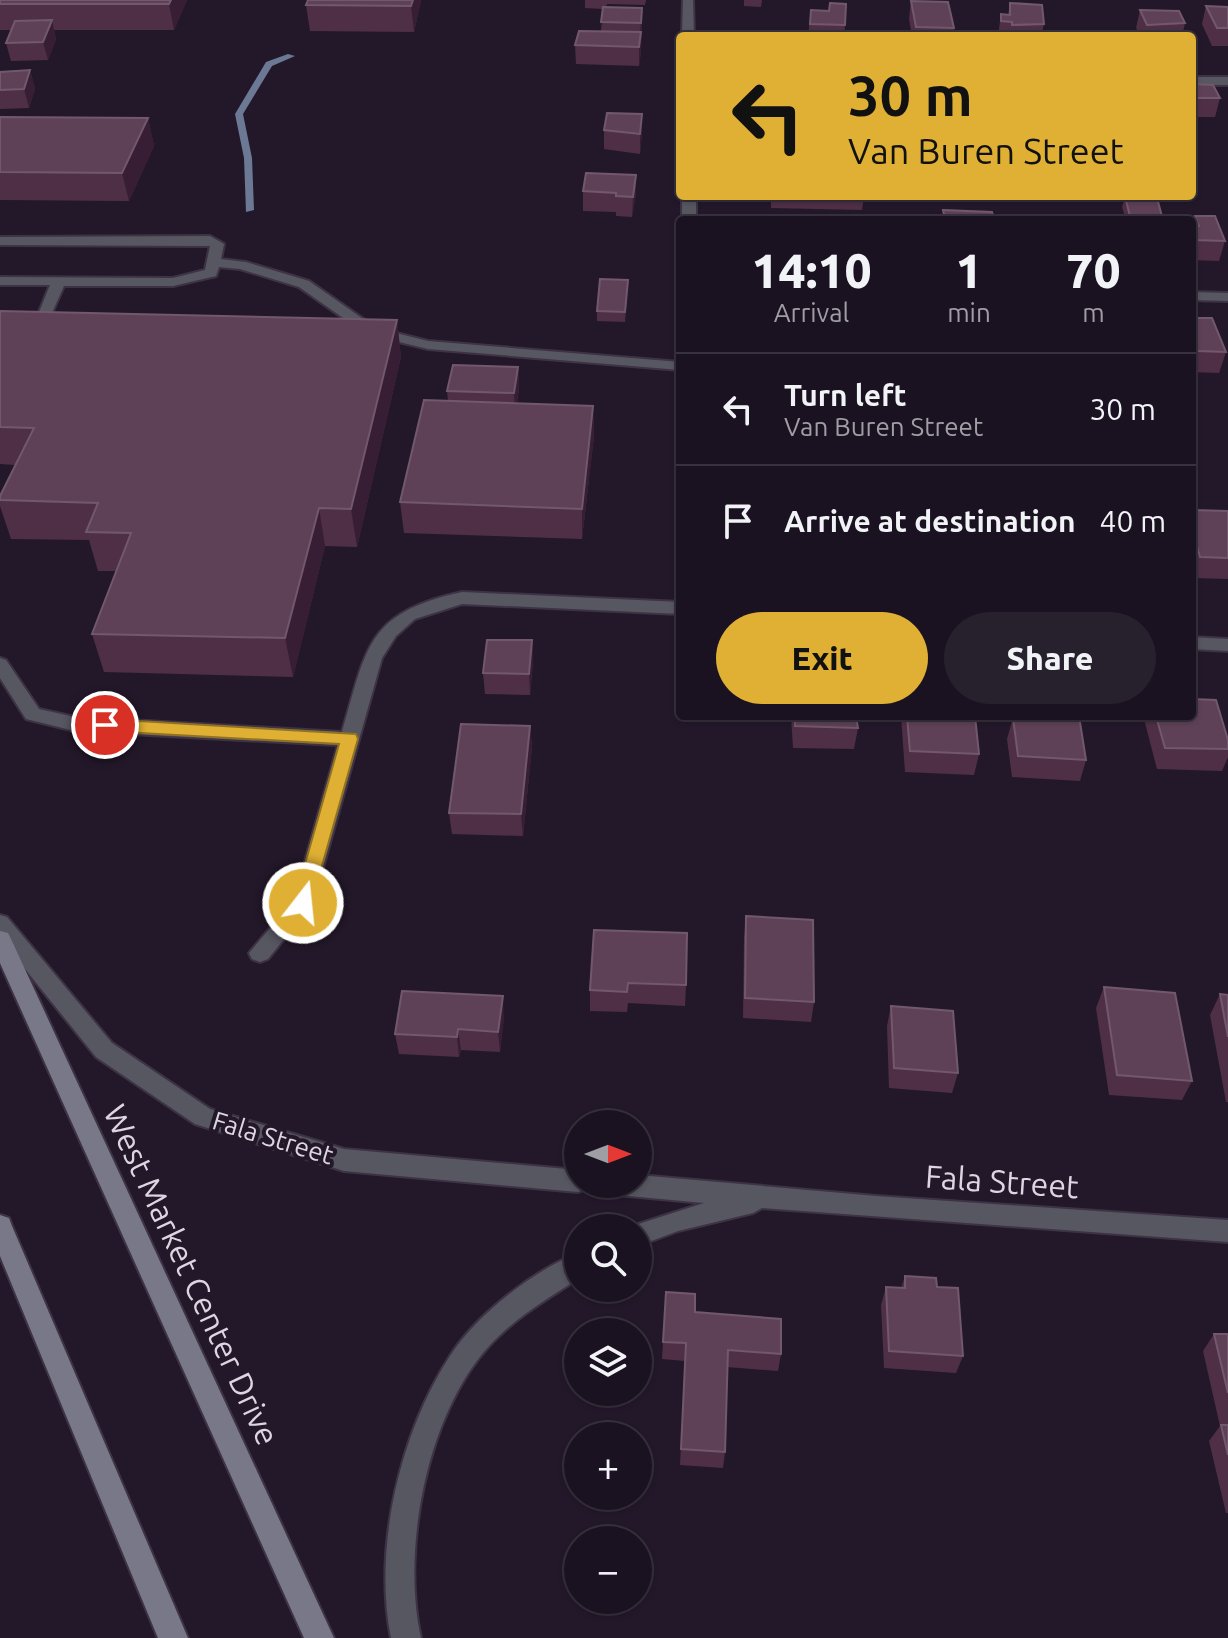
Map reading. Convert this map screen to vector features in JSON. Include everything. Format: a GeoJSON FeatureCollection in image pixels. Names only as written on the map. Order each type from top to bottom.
{"type":"FeatureCollection","features":[{"type":"Feature","properties":{"kind":"main road","name":"West Market Center Drive"},"geometry":{"type":"LineString","coordinates":[[0,939],[319,1638]]}},
{"type":"Feature","properties":{"kind":"main road"},"geometry":{"type":"LineString","coordinates":[[0,1226],[173,1638]]}},
{"type":"Feature","properties":{"kind":"street"},"geometry":{"type":"LineString","coordinates":[[688,0],[688,32]]}},
{"type":"Feature","properties":{"kind":"street"},"geometry":{"type":"LineString","coordinates":[[1196,81],[1228,81]]}},
{"type":"Feature","properties":{"kind":"street"},"geometry":{"type":"LineString","coordinates":[[0,241],[210,240],[217,244],[211,273],[173,282],[0,281]]}},
{"type":"Feature","properties":{"kind":"street"},"geometry":{"type":"LineString","coordinates":[[213,262],[241,265],[304,284],[371,331],[428,345],[676,366]]}},
{"type":"Feature","properties":{"kind":"street"},"geometry":{"type":"LineString","coordinates":[[0,322],[42,321],[59,281]]}},
{"type":"Feature","properties":{"kind":"street"},"geometry":{"type":"LineString","coordinates":[[1196,296],[1228,297]]}},
{"type":"Feature","properties":{"kind":"street"},"geometry":{"type":"LineString","coordinates":[[260,953],[303,903],[373,658],[387,632],[406,614],[462,598],[676,608]]}},
{"type":"Feature","properties":{"kind":"street"},"geometry":{"type":"LineString","coordinates":[[1196,643],[1228,645]]}},
{"type":"Feature","properties":{"kind":"street"},"geometry":{"type":"LineString","coordinates":[[0,664],[33,714],[75,724],[349,739]]}},
{"type":"Feature","properties":{"kind":"street","name":"Fala Street"},"geometry":{"type":"LineString","coordinates":[[0,923],[104,1050],[203,1117],[344,1160],[564,1180]]}},
{"type":"Feature","properties":{"kind":"street","name":"Fala Street"},"geometry":{"type":"LineString","coordinates":[[652,1187],[876,1207],[1228,1231]]}},
{"type":"Feature","properties":{"kind":"street","name":"Fala Street"},"geometry":{"type":"LineString","coordinates":[[652,1230],[677,1220],[773,1197]]}},
{"type":"Feature","properties":{"kind":"street"},"geometry":{"type":"LineString","coordinates":[[406,1638],[400,1622],[400,1535],[416,1463],[438,1403],[478,1339],[520,1302],[564,1274]]}},
{"type":"Feature","properties":{"kind":"building"},"geometry":{"type":"Polygon","coordinates":[[[0,0],[171,0],[169,4],[0,4],[0,0]]]}},
{"type":"Feature","properties":{"kind":"building"},"geometry":{"type":"Polygon","coordinates":[[[308,0],[413,0],[411,6],[306,5],[308,0]]]}},
{"type":"Feature","properties":{"kind":"building"},"geometry":{"type":"Polygon","coordinates":[[[911,1],[948,2],[954,28],[916,27],[911,1]]]}},
{"type":"Feature","properties":{"kind":"building"},"geometry":{"type":"Polygon","coordinates":[[[830,3],[846,4],[845,25],[810,24],[811,10],[829,11],[830,3]]]}},
{"type":"Feature","properties":{"kind":"building"},"geometry":{"type":"Polygon","coordinates":[[[1010,3],[1042,5],[1044,24],[1012,25],[1012,22],[1001,21],[1001,14],[1010,15],[1010,3]]]}},
{"type":"Feature","properties":{"kind":"building"},"geometry":{"type":"Polygon","coordinates":[[[1206,6],[1228,7],[1228,28],[1217,28],[1206,6]]]}},
{"type":"Feature","properties":{"kind":"building"},"geometry":{"type":"Polygon","coordinates":[[[603,7],[642,8],[641,23],[601,22],[603,7]]]}},
{"type":"Feature","properties":{"kind":"building"},"geometry":{"type":"Polygon","coordinates":[[[1140,10],[1179,11],[1185,23],[1147,25],[1140,10]]]}},
{"type":"Feature","properties":{"kind":"building"},"geometry":{"type":"Polygon","coordinates":[[[52,20],[43,42],[6,43],[15,21],[52,20]]]}},
{"type":"Feature","properties":{"kind":"building"},"geometry":{"type":"Polygon","coordinates":[[[579,31],[641,32],[639,47],[575,45],[579,31]]]}},
{"type":"Feature","properties":{"kind":"building"},"geometry":{"type":"Polygon","coordinates":[[[30,70],[24,89],[0,90],[0,72],[30,70]]]}},
{"type":"Feature","properties":{"kind":"building"},"geometry":{"type":"Polygon","coordinates":[[[1196,84],[1213,85],[1220,98],[1196,98],[1196,84]]]}},
{"type":"Feature","properties":{"kind":"building"},"geometry":{"type":"Polygon","coordinates":[[[607,113],[642,114],[640,134],[604,130],[607,113]]]}},
{"type":"Feature","properties":{"kind":"building"},"geometry":{"type":"Polygon","coordinates":[[[0,117],[148,118],[122,173],[0,172],[0,117]]]}},
{"type":"Feature","properties":{"kind":"building"},"geometry":{"type":"Polygon","coordinates":[[[586,173],[636,175],[633,197],[583,191],[586,173]]]}},
{"type":"Feature","properties":{"kind":"building"},"geometry":{"type":"Polygon","coordinates":[[[1126,200],[1158,200],[1162,216],[1130,216],[1126,200]]]}},
{"type":"Feature","properties":{"kind":"building"},"geometry":{"type":"Polygon","coordinates":[[[943,210],[992,212],[993,216],[944,216],[943,210]]]}},
{"type":"Feature","properties":{"kind":"building"},"geometry":{"type":"Polygon","coordinates":[[[1196,216],[1215,216],[1225,241],[1196,240],[1196,226],[1199,226],[1196,216]]]}},
{"type":"Feature","properties":{"kind":"building"},"geometry":{"type":"Polygon","coordinates":[[[600,279],[628,280],[625,312],[597,311],[600,279]]]}},
{"type":"Feature","properties":{"kind":"building"},"geometry":{"type":"Polygon","coordinates":[[[0,311],[397,320],[351,509],[319,508],[285,638],[92,634],[131,533],[86,532],[98,503],[0,500],[34,428],[0,427],[0,311]]]}},
{"type":"Feature","properties":{"kind":"building"},"geometry":{"type":"Polygon","coordinates":[[[1196,318],[1212,318],[1226,352],[1197,351],[1196,318]]]}},
{"type":"Feature","properties":{"kind":"building"},"geometry":{"type":"Polygon","coordinates":[[[453,365],[518,367],[514,393],[447,391],[453,365]]]}},
{"type":"Feature","properties":{"kind":"building"},"geometry":{"type":"Polygon","coordinates":[[[424,400],[593,406],[582,509],[400,502],[424,400]]]}},
{"type":"Feature","properties":{"kind":"building"},"geometry":{"type":"Polygon","coordinates":[[[1196,510],[1228,511],[1228,558],[1200,557],[1196,542],[1196,510]]]}},
{"type":"Feature","properties":{"kind":"building"},"geometry":{"type":"Polygon","coordinates":[[[487,640],[532,640],[529,674],[483,673],[487,640]]]}},
{"type":"Feature","properties":{"kind":"building"},"geometry":{"type":"Polygon","coordinates":[[[1196,699],[1216,700],[1228,749],[1165,748],[1157,720],[1196,720],[1196,699]]]}},
{"type":"Feature","properties":{"kind":"building"},"geometry":{"type":"Polygon","coordinates":[[[795,720],[857,720],[858,728],[795,726],[795,720]]]}},
{"type":"Feature","properties":{"kind":"building"},"geometry":{"type":"Polygon","coordinates":[[[907,720],[975,720],[979,754],[910,751],[907,720]]]}},
{"type":"Feature","properties":{"kind":"building"},"geometry":{"type":"Polygon","coordinates":[[[1013,720],[1080,720],[1086,760],[1018,756],[1013,720]]]}},
{"type":"Feature","properties":{"kind":"building"},"geometry":{"type":"Polygon","coordinates":[[[461,724],[530,726],[521,814],[449,813],[461,724]]]}},
{"type":"Feature","properties":{"kind":"building"},"geometry":{"type":"Polygon","coordinates":[[[746,916],[813,920],[814,1002],[745,998],[746,916]]]}},
{"type":"Feature","properties":{"kind":"building"},"geometry":{"type":"Polygon","coordinates":[[[594,930],[687,933],[686,985],[628,983],[627,992],[590,990],[594,930]]]}},
{"type":"Feature","properties":{"kind":"building"},"geometry":{"type":"Polygon","coordinates":[[[1104,987],[1175,993],[1192,1081],[1117,1075],[1104,987]]]}},
{"type":"Feature","properties":{"kind":"building"},"geometry":{"type":"Polygon","coordinates":[[[402,991],[503,996],[498,1032],[458,1029],[457,1037],[395,1034],[402,991]]]}},
{"type":"Feature","properties":{"kind":"building"},"geometry":{"type":"Polygon","coordinates":[[[1220,994],[1228,995],[1228,1037],[1220,994]]]}},
{"type":"Feature","properties":{"kind":"building"},"geometry":{"type":"Polygon","coordinates":[[[891,1006],[953,1011],[958,1073],[894,1068],[891,1006]]]}},
{"type":"Feature","properties":{"kind":"building"},"geometry":{"type":"Polygon","coordinates":[[[905,1276],[936,1278],[937,1287],[958,1288],[963,1356],[889,1351],[886,1287],[905,1288],[905,1276]]]}},
{"type":"Feature","properties":{"kind":"building"},"geometry":{"type":"Polygon","coordinates":[[[666,1292],[695,1294],[695,1312],[781,1319],[781,1354],[728,1350],[725,1452],[681,1449],[686,1343],[663,1342],[666,1292]]]}},
{"type":"Feature","properties":{"kind":"building"},"geometry":{"type":"Polygon","coordinates":[[[1214,1334],[1228,1334],[1228,1393],[1214,1334]]]}},
{"type":"Feature","properties":{"kind":"building"},"geometry":{"type":"Polygon","coordinates":[[[1221,1425],[1228,1425],[1228,1455],[1221,1425]]]}},
{"type":"Feature","properties":{"kind":"waterway"},"geometry":{"type":"LineString","coordinates":[[249,210],[248,158],[239,114],[269,64],[291,56]]}},
{"type":"Feature","properties":{"kind":"route"},"geometry":{"type":"LineString","coordinates":[[105,725],[349,739],[303,903]]}}]}
